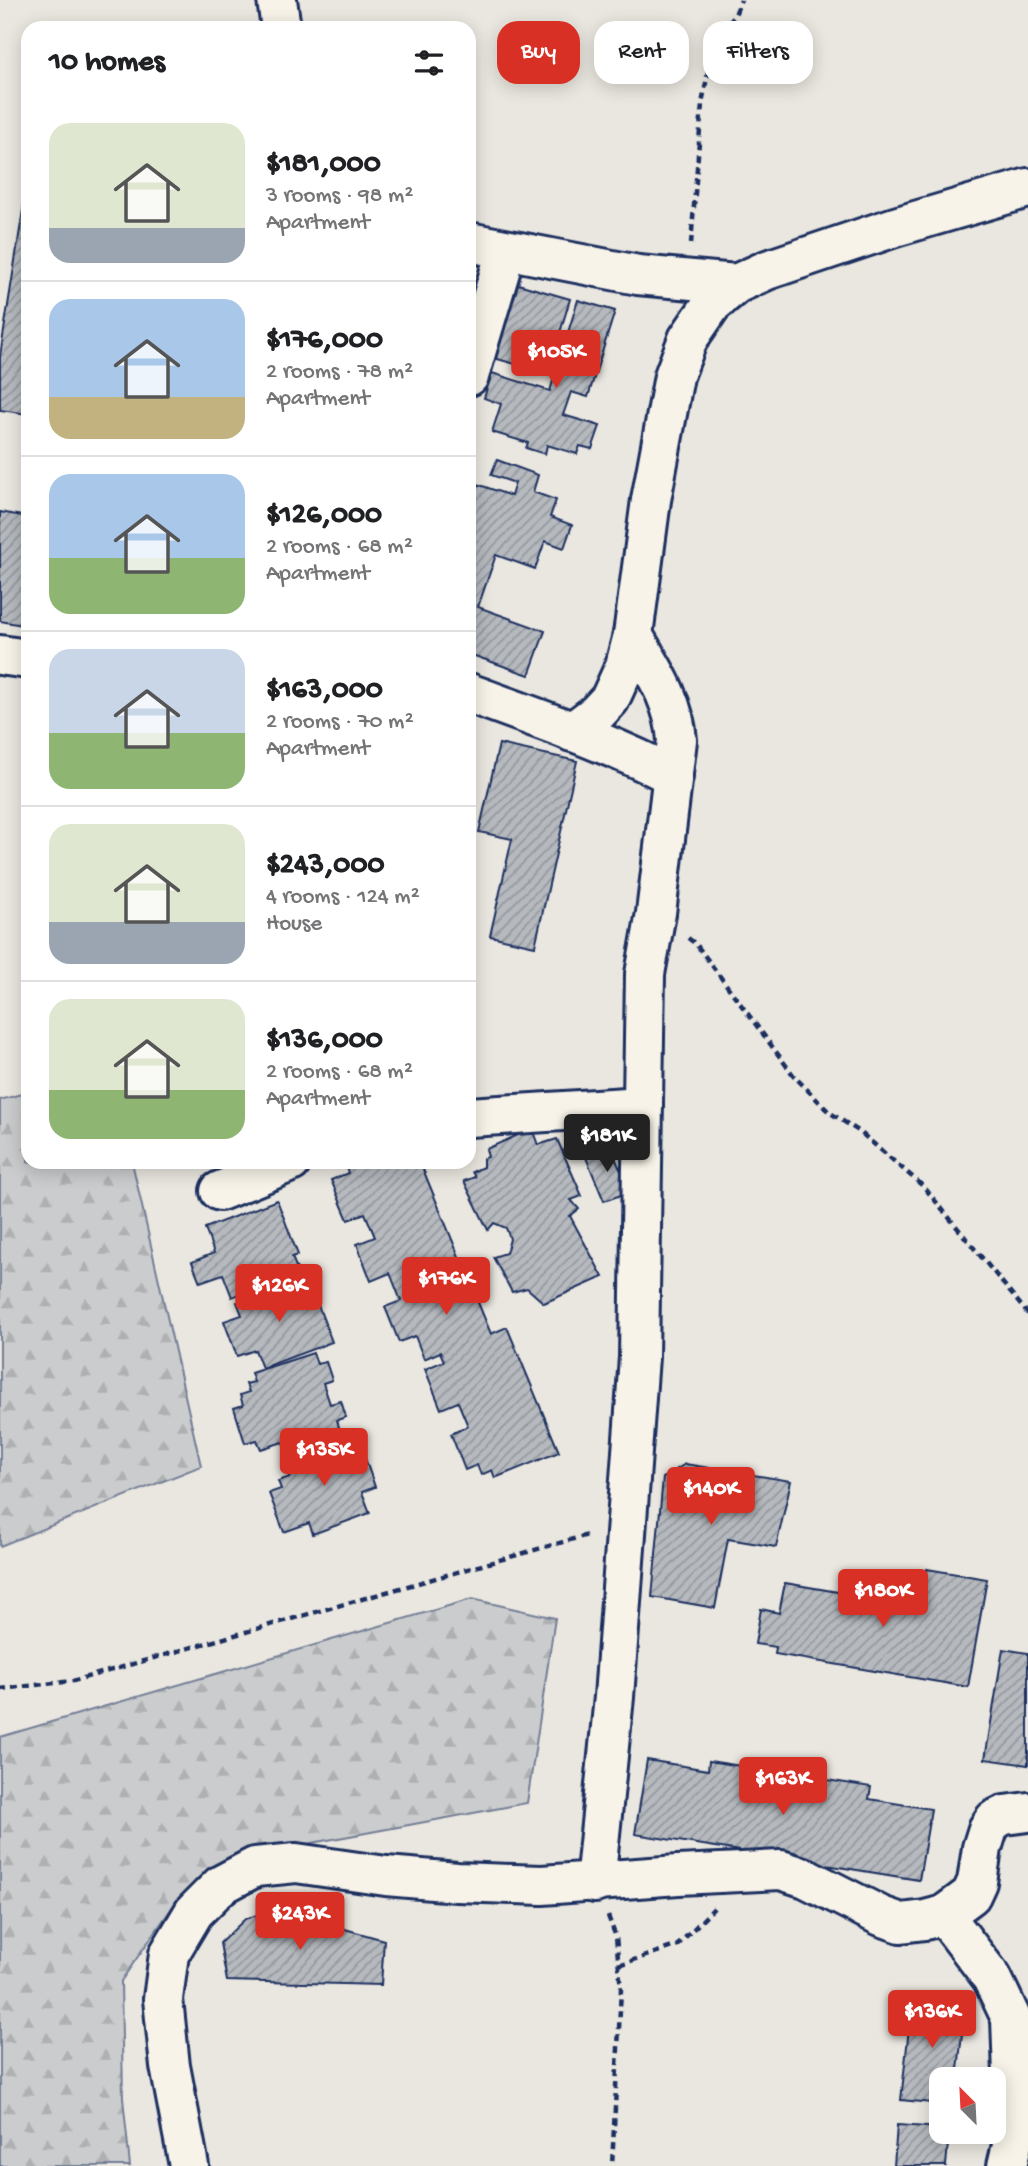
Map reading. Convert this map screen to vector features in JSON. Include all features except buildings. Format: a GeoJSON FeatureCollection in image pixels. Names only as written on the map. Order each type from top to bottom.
{"type":"FeatureCollection","features":[{"type":"Feature","properties":{"kind":"street"},"geometry":{"type":"LineString","coordinates":[[278,0],[280,21]]}},
{"type":"Feature","properties":{"kind":"street"},"geometry":{"type":"LineString","coordinates":[[572,732],[610,699],[625,666],[633,635],[651,500],[674,376],[688,339],[712,304],[736,284],[767,270],[895,227],[1028,188]]}},
{"type":"Feature","properties":{"kind":"street"},"geometry":{"type":"LineString","coordinates":[[476,244],[638,275],[736,284]]}},
{"type":"Feature","properties":{"kind":"street"},"geometry":{"type":"LineString","coordinates":[[476,352],[506,251]]}},
{"type":"Feature","properties":{"kind":"street"},"geometry":{"type":"LineString","coordinates":[[595,1883],[614,1697],[639,1357],[645,974],[656,914],[677,740],[676,720],[670,702],[633,635]]}},
{"type":"Feature","properties":{"kind":"street"},"geometry":{"type":"LineString","coordinates":[[0,655],[21,658]]}},
{"type":"Feature","properties":{"kind":"street"},"geometry":{"type":"LineString","coordinates":[[476,696],[645,761],[673,776]]}},
{"type":"Feature","properties":{"kind":"street"},"geometry":{"type":"LineString","coordinates":[[476,1117],[643,1106]]}},
{"type":"Feature","properties":{"kind":"street"},"geometry":{"type":"LineString","coordinates":[[220,1191],[274,1169]]}},
{"type":"Feature","properties":{"kind":"street"},"geometry":{"type":"LineString","coordinates":[[189,2166],[170,2066],[163,1999],[169,1954],[194,1912],[221,1885],[255,1867],[296,1863],[386,1876],[542,1885],[781,1870],[807,1878],[881,1916],[901,1923],[944,1915],[971,1895],[979,1874],[982,1848],[988,1829],[995,1820],[1004,1815],[1028,1812]]}},
{"type":"Feature","properties":{"kind":"street"},"geometry":{"type":"LineString","coordinates":[[944,1915],[992,1978],[1011,2018],[1015,2132],[1007,2166]]}},
{"type":"Feature","properties":{"kind":"path"},"geometry":{"type":"LineString","coordinates":[[688,279],[702,104],[714,40],[734,17],[741,0]]}},
{"type":"Feature","properties":{"kind":"path"},"geometry":{"type":"LineString","coordinates":[[656,914],[696,944],[794,1076],[829,1112],[860,1132],[925,1187],[1028,1314]]}},
{"type":"Feature","properties":{"kind":"path"},"geometry":{"type":"LineString","coordinates":[[0,1689],[73,1681],[626,1524]]}},
{"type":"Feature","properties":{"kind":"path"},"geometry":{"type":"LineString","coordinates":[[618,1965],[678,1945],[710,1915],[736,1872]]}},
{"type":"Feature","properties":{"kind":"path"},"geometry":{"type":"LineString","coordinates":[[595,1883],[616,1937],[621,1989],[612,2166]]}},
{"type":"Feature","properties":{"kind":"green space"},"geometry":{"type":"Polygon","coordinates":[[[21,1094],[21,1169],[134,1169],[201,1466],[0,1546],[0,1100],[21,1094]]]}},
{"type":"Feature","properties":{"kind":"green space"},"geometry":{"type":"Polygon","coordinates":[[[472,1599],[555,1618],[527,1803],[247,1855],[178,1899],[121,1981],[123,2098],[130,2166],[0,2166],[0,1737],[472,1599]]]}}]}
